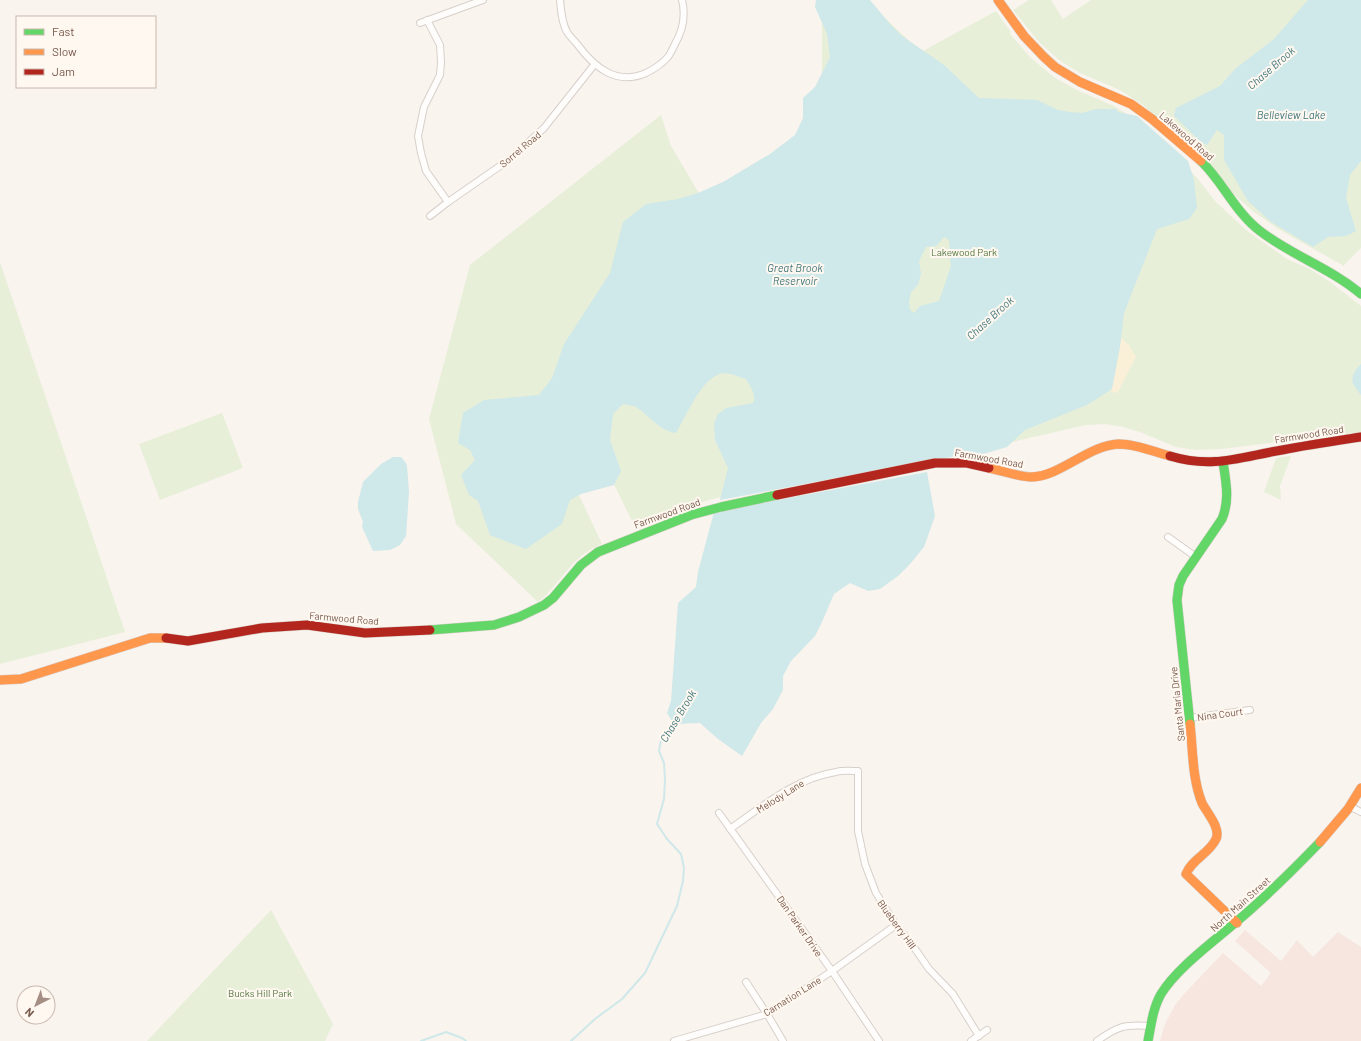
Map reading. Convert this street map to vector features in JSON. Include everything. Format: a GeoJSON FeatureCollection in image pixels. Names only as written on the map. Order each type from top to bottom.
{"type":"FeatureCollection","features":[{"type":"Feature","properties":{"kind":"street"},"geometry":{"type":"LineString","coordinates":[[420,23],[483,0]]}},
{"type":"Feature","properties":{"kind":"street"},"geometry":{"type":"LineString","coordinates":[[560,0],[561,15],[567,32],[594,65],[609,74],[621,77],[638,76],[655,69],[668,57],[683,25],[684,8],[682,0]]}},
{"type":"Feature","properties":{"kind":"street","name":"Lakewood Road"},"geometry":{"type":"LineString","coordinates":[[998,0],[1034,49],[1050,63],[1079,82],[1116,96],[1138,108],[1202,163],[1216,178],[1240,211],[1259,230],[1280,244],[1338,277],[1361,294]]}},
{"type":"Feature","properties":{"kind":"street"},"geometry":{"type":"LineString","coordinates":[[427,20],[440,45],[440,75],[424,107],[418,136],[426,171],[448,202]]}},
{"type":"Feature","properties":{"kind":"street","name":"Sorrel Road"},"geometry":{"type":"LineString","coordinates":[[430,216],[510,159],[544,128],[594,65]]}},
{"type":"Feature","properties":{"kind":"street","name":"Farmwood Road"},"geometry":{"type":"LineString","coordinates":[[0,680],[21,679],[150,638],[188,641],[262,628],[307,625],[365,633],[494,625],[519,617],[544,605],[553,598],[581,565],[598,552],[690,515],[721,507],[935,463],[966,463],[1030,477],[1045,474],[1100,448],[1120,444],[1138,447],[1185,461],[1207,463],[1223,462],[1281,450],[1361,437]]}},
{"type":"Feature","properties":{"kind":"street","name":"Santa Maria Drive"},"geometry":{"type":"LineString","coordinates":[[1223,462],[1228,496],[1227,509],[1180,580],[1177,594],[1189,718],[1198,788],[1205,809],[1217,833],[1214,842],[1189,868],[1186,874],[1237,923]]}},
{"type":"Feature","properties":{"kind":"street"},"geometry":{"type":"LineString","coordinates":[[1168,537],[1196,557]]}},
{"type":"Feature","properties":{"kind":"street","name":"Nina Court"},"geometry":{"type":"LineString","coordinates":[[1189,718],[1250,710]]}},
{"type":"Feature","properties":{"kind":"street","name":"Melody Lane"},"geometry":{"type":"LineString","coordinates":[[730,829],[782,793],[807,780],[836,771],[858,771]]}},
{"type":"Feature","properties":{"kind":"street","name":"Blueberry Hill"},"geometry":{"type":"LineString","coordinates":[[858,771],[858,831],[865,864],[876,893],[896,925],[911,943],[929,969],[953,994],[979,1036]]}},
{"type":"Feature","properties":{"kind":"street","name":"North Main Street"},"geometry":{"type":"LineString","coordinates":[[1148,1041],[1153,1012],[1161,995],[1171,980],[1237,923],[1283,880],[1318,844],[1349,806],[1361,788]]}},
{"type":"Feature","properties":{"kind":"street"},"geometry":{"type":"LineString","coordinates":[[1349,806],[1361,812]]}},
{"type":"Feature","properties":{"kind":"street","name":"Dan Parker Drive"},"geometry":{"type":"LineString","coordinates":[[719,813],[832,971],[879,1041]]}},
{"type":"Feature","properties":{"kind":"street","name":"Carnation Lane"},"geometry":{"type":"LineString","coordinates":[[674,1041],[767,1014],[832,971],[896,925]]}},
{"type":"Feature","properties":{"kind":"street"},"geometry":{"type":"LineString","coordinates":[[746,982],[783,1041]]}},
{"type":"Feature","properties":{"kind":"street"},"geometry":{"type":"LineString","coordinates":[[1097,1041],[1121,1026],[1150,1026]]}},
{"type":"Feature","properties":{"kind":"street"},"geometry":{"type":"LineString","coordinates":[[971,1041],[987,1030]]}},
{"type":"Feature","properties":{"kind":"shaded area"},"geometry":{"type":"Polygon","coordinates":[[[1245,930],[1281,961],[1297,940],[1313,957],[1338,932],[1361,947],[1361,1041],[1160,1041],[1165,1024],[1175,1005],[1223,953],[1261,986],[1271,973],[1235,941],[1245,930]]]}},
{"type":"Feature","properties":{"kind":"green space","name":"Great Brook Reservoir"},"geometry":{"type":"Polygon","coordinates":[[[822,0],[866,0],[921,52],[996,11],[1011,32],[1010,34],[1031,58],[1055,78],[1079,91],[1114,106],[1128,115],[1185,165],[1215,201],[1246,230],[1287,259],[1310,269],[1330,282],[1361,306],[1361,432],[1221,449],[1196,450],[1176,447],[1140,432],[1123,427],[1105,424],[1086,425],[973,451],[716,498],[702,502],[636,529],[594,444],[569,474],[602,544],[589,550],[573,564],[549,592],[538,602],[456,524],[429,419],[470,265],[661,115],[671,146],[703,200],[806,137],[822,82],[822,0]]]}},
{"type":"Feature","properties":{"kind":"green space"},"geometry":{"type":"Polygon","coordinates":[[[1029,0],[1051,0],[1063,19],[1091,0],[1361,0],[1361,248],[1344,266],[1280,230],[1254,212],[1230,191],[1198,153],[1143,105],[1120,90],[1080,73],[1059,60],[1039,42],[1013,10],[1029,0]]]}},
{"type":"Feature","properties":{"kind":"green space"},"geometry":{"type":"Polygon","coordinates":[[[0,262],[125,632],[0,664],[0,262]]]}},
{"type":"Feature","properties":{"kind":"green space"},"geometry":{"type":"Polygon","coordinates":[[[222,413],[243,468],[160,500],[139,444],[222,413]]]}},
{"type":"Feature","properties":{"kind":"green space"},"geometry":{"type":"Polygon","coordinates":[[[1291,456],[1280,486],[1281,500],[1264,492],[1276,458],[1291,456]]]}},
{"type":"Feature","properties":{"kind":"green space","name":"Bucks Hill Park"},"geometry":{"type":"Polygon","coordinates":[[[271,910],[333,1024],[325,1041],[147,1041],[271,910]]]}},
{"type":"Feature","properties":{"kind":"sand"},"geometry":{"type":"Polygon","coordinates":[[[1121,338],[1129,345],[1136,357],[1118,392],[1114,393],[1111,391],[1109,385],[1121,338]]]}},
{"type":"Feature","properties":{"kind":"water","name":"Great Brook Reservoir"},"geometry":{"type":"Polygon","coordinates":[[[816,0],[870,0],[902,36],[944,65],[979,98],[1037,100],[1058,110],[1082,113],[1096,109],[1116,109],[1118,112],[1137,116],[1188,161],[1194,180],[1197,208],[1189,219],[1157,229],[1124,313],[1120,347],[1112,389],[1087,405],[1025,430],[1007,447],[973,457],[936,459],[720,500],[728,468],[715,440],[714,424],[718,414],[726,408],[753,403],[754,400],[752,391],[746,379],[724,373],[716,375],[702,389],[676,433],[659,426],[636,407],[623,404],[613,414],[610,440],[621,471],[614,485],[581,494],[570,500],[562,524],[526,549],[490,535],[478,501],[469,495],[461,475],[475,460],[470,450],[458,443],[463,413],[484,400],[539,395],[552,378],[564,344],[610,273],[623,222],[646,204],[678,199],[698,193],[723,182],[770,154],[795,135],[803,118],[803,98],[815,87],[830,57],[827,34],[815,7],[816,0]],[[944,237],[936,246],[926,247],[919,261],[921,274],[918,285],[911,292],[909,302],[910,310],[914,313],[920,306],[939,301],[951,266],[949,240],[944,237]]]}},
{"type":"Feature","properties":{"kind":"water","name":"Belleview Lake"},"geometry":{"type":"Polygon","coordinates":[[[1308,0],[1361,0],[1361,161],[1350,175],[1346,198],[1356,231],[1346,236],[1328,237],[1313,247],[1271,222],[1248,201],[1224,160],[1224,135],[1217,130],[1207,145],[1201,142],[1174,116],[1176,108],[1220,86],[1235,69],[1274,39],[1308,0]]]}},
{"type":"Feature","properties":{"kind":"water"},"geometry":{"type":"Polygon","coordinates":[[[1361,364],[1361,395],[1352,380],[1354,372],[1361,364]]]}},
{"type":"Feature","properties":{"kind":"water"},"geometry":{"type":"Polygon","coordinates":[[[393,457],[401,457],[407,466],[409,492],[406,536],[400,545],[390,550],[373,551],[362,527],[363,522],[358,509],[358,502],[363,482],[381,464],[393,457]]]}},
{"type":"Feature","properties":{"kind":"water"},"geometry":{"type":"Polygon","coordinates":[[[927,472],[935,516],[924,547],[898,576],[880,589],[868,591],[850,583],[834,594],[815,636],[791,661],[783,676],[783,690],[773,709],[761,723],[742,756],[718,739],[700,723],[674,724],[667,713],[671,701],[678,603],[696,587],[698,572],[714,512],[927,472]]]}},
{"type":"Feature","properties":{"kind":"waterway","name":"Chase Brook"},"geometry":{"type":"LineString","coordinates":[[571,1041],[595,1019],[622,999],[645,973],[677,906],[683,881],[684,868],[681,854],[667,839],[657,824],[664,799],[665,779],[664,763],[659,751],[661,740],[675,722]]}},
{"type":"Feature","properties":{"kind":"waterway","name":"Chase Brook"},"geometry":{"type":"LineString","coordinates":[[421,1041],[446,1032],[466,1041]]}},
{"type":"Feature","properties":{"kind":"traffic: fast"},"geometry":{"type":"LineString","coordinates":[[1201,161],[1209,169],[1243,215],[1260,231],[1272,240],[1336,277],[1361,294]]}},
{"type":"Feature","properties":{"kind":"traffic: fast"},"geometry":{"type":"LineString","coordinates":[[1190,724],[1177,600],[1179,585],[1183,576],[1222,519],[1227,498],[1223,462]]}},
{"type":"Feature","properties":{"kind":"traffic: fast"},"geometry":{"type":"LineString","coordinates":[[430,630],[494,625],[519,617],[544,605],[553,598],[581,565],[598,552],[691,515],[777,495]]}},
{"type":"Feature","properties":{"kind":"traffic: fast"},"geometry":{"type":"LineString","coordinates":[[1148,1041],[1156,1005],[1168,984],[1186,965],[1269,893],[1320,842]]}},
{"type":"Feature","properties":{"kind":"traffic: slow"},"geometry":{"type":"LineString","coordinates":[[998,0],[1024,36],[1055,67],[1080,82],[1131,104],[1152,119],[1201,161]]}},
{"type":"Feature","properties":{"kind":"traffic: slow"},"geometry":{"type":"LineString","coordinates":[[989,468],[1026,477],[1042,476],[1096,450],[1119,444],[1138,447],[1170,456]]}},
{"type":"Feature","properties":{"kind":"traffic: slow"},"geometry":{"type":"LineString","coordinates":[[0,680],[21,679],[150,638],[166,638]]}},
{"type":"Feature","properties":{"kind":"traffic: slow"},"geometry":{"type":"LineString","coordinates":[[1190,724],[1196,784],[1202,803],[1215,825],[1217,835],[1213,844],[1192,864],[1186,874],[1237,923]]}},
{"type":"Feature","properties":{"kind":"traffic: slow"},"geometry":{"type":"LineString","coordinates":[[1320,842],[1348,809],[1361,788]]}},
{"type":"Feature","properties":{"kind":"traffic: jam"},"geometry":{"type":"LineString","coordinates":[[1170,456],[1185,460],[1213,462],[1361,437]]}},
{"type":"Feature","properties":{"kind":"traffic: jam"},"geometry":{"type":"LineString","coordinates":[[777,495],[935,463],[967,463],[989,468]]}},
{"type":"Feature","properties":{"kind":"traffic: jam"},"geometry":{"type":"LineString","coordinates":[[166,638],[188,641],[262,628],[307,625],[365,633],[430,630]]}},
{"type":"Feature","properties":{"kind":"park label","name":"Lakewood Park"},"geometry":{"type":"Point","coordinates":[964,252]}}]}
